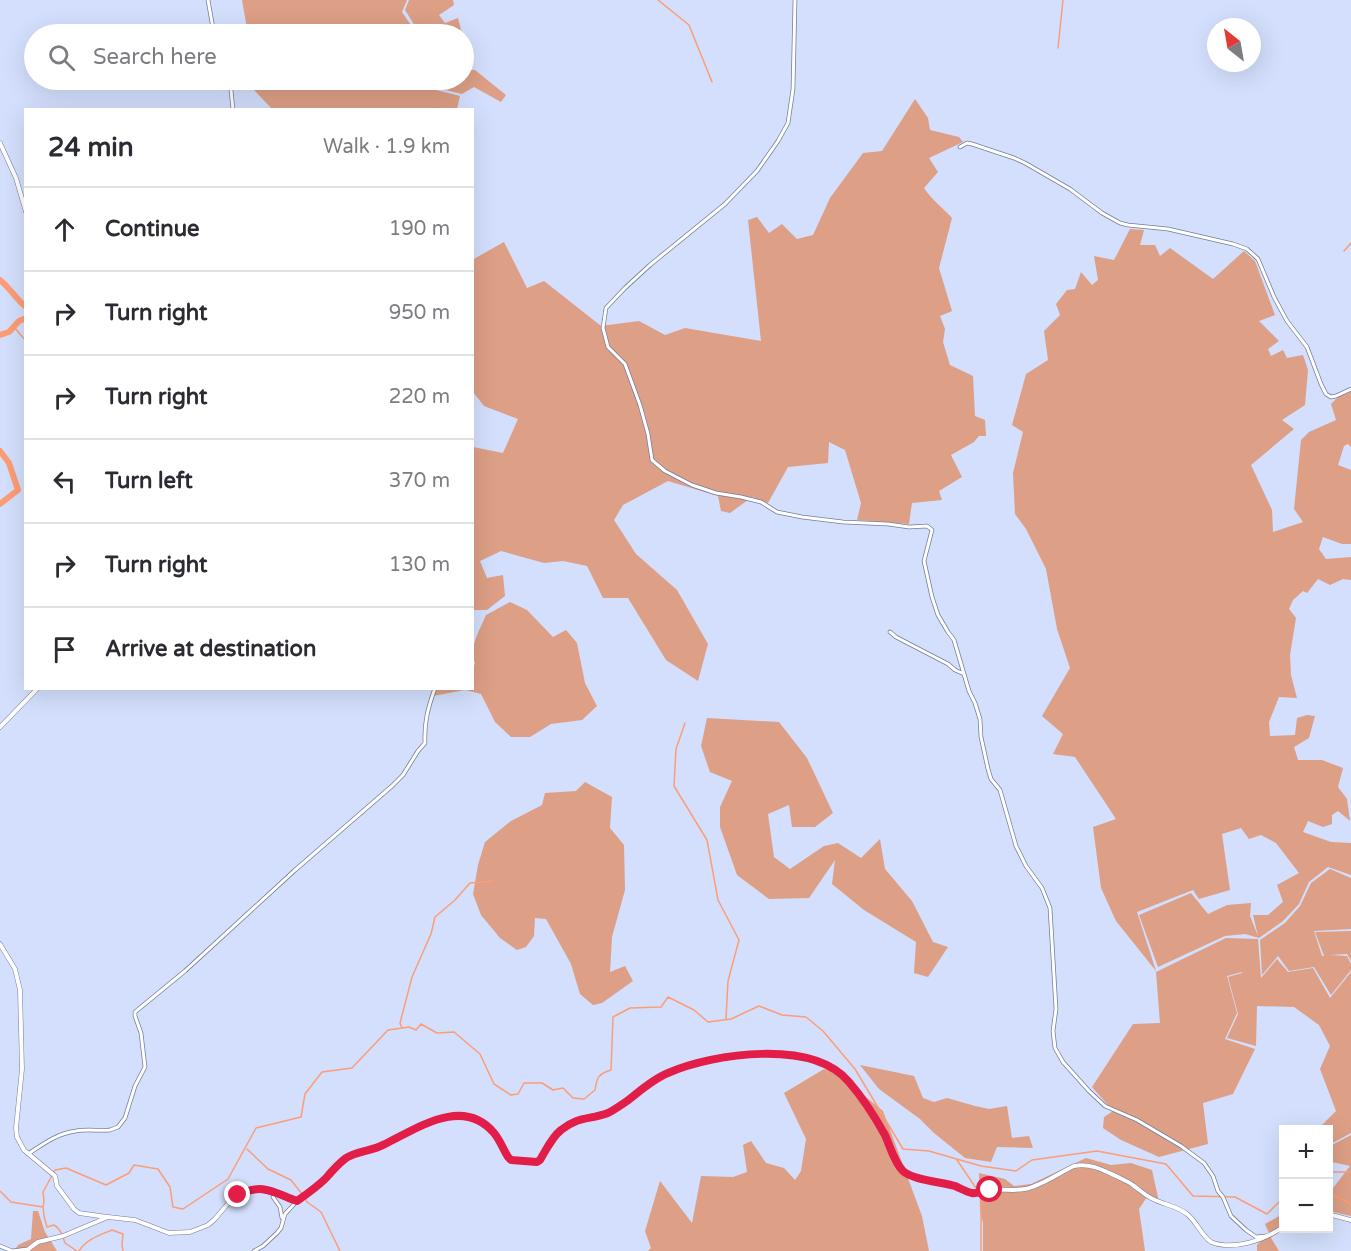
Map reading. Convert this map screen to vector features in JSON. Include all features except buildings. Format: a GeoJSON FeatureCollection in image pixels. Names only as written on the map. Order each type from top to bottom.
{"type":"FeatureCollection","features":[{"type":"Feature","properties":{"kind":"street"},"geometry":{"type":"LineString","coordinates":[[208,0],[212,24]]}},
{"type":"Feature","properties":{"kind":"street"},"geometry":{"type":"LineString","coordinates":[[795,0],[793,89],[788,123],[757,171],[725,204],[650,265],[606,308],[603,328],[608,347],[625,364],[640,405],[652,460],[665,471],[692,485],[716,493],[760,502],[777,512],[843,522],[909,527],[927,526],[933,530],[924,561],[938,615],[954,640],[980,719],[981,737],[988,769],[991,778],[1000,790],[1016,846],[1026,866],[1042,888],[1050,908],[1056,1009],[1053,1031],[1055,1048],[1063,1062],[1105,1106],[1137,1120],[1181,1146],[1204,1163],[1213,1176],[1231,1216],[1246,1230],[1256,1237],[1270,1235]]}},
{"type":"Feature","properties":{"kind":"street"},"geometry":{"type":"LineString","coordinates":[[231,90],[233,108]]}},
{"type":"Feature","properties":{"kind":"street"},"geometry":{"type":"LineString","coordinates":[[0,143],[16,178],[24,205]]}},
{"type":"Feature","properties":{"kind":"street"},"geometry":{"type":"LineString","coordinates":[[960,147],[967,143],[972,144],[1025,163],[1070,189],[1102,213],[1120,223],[1168,230],[1247,249],[1258,259],[1287,321],[1309,351],[1326,394],[1331,397],[1336,396],[1351,389]]}},
{"type":"Feature","properties":{"kind":"street"},"geometry":{"type":"LineString","coordinates":[[890,632],[896,638],[964,674]]}},
{"type":"Feature","properties":{"kind":"street"},"geometry":{"type":"LineString","coordinates":[[0,727],[36,690]]}},
{"type":"Feature","properties":{"kind":"street"},"geometry":{"type":"LineString","coordinates":[[28,1154],[62,1134],[76,1130],[114,1130],[121,1124],[135,1086],[145,1067],[141,1033],[135,1012],[185,971],[403,775],[425,743],[424,727],[434,690]]}},
{"type":"Feature","properties":{"kind":"street"},"geometry":{"type":"LineString","coordinates":[[0,944],[11,961],[19,983],[22,1069],[17,1137],[24,1150],[56,1178],[57,1186],[79,1213],[135,1220],[169,1233],[190,1232],[207,1225],[231,1200],[244,1192],[259,1189],[274,1191],[298,1200]]}},
{"type":"Feature","properties":{"kind":"street"},"geometry":{"type":"LineString","coordinates":[[254,1251],[277,1233],[288,1209],[349,1156],[381,1147],[440,1118],[460,1115],[480,1121],[495,1134],[511,1160],[537,1162],[564,1128],[582,1119],[612,1111],[666,1074],[695,1063],[718,1058],[778,1054],[810,1058],[831,1067],[843,1076],[883,1131],[899,1166],[907,1174],[956,1186],[972,1193],[1028,1189],[1074,1166],[1090,1165],[1190,1216],[1208,1239],[1216,1245],[1238,1248],[1254,1244],[1279,1229]]}},
{"type":"Feature","properties":{"kind":"street"},"geometry":{"type":"LineString","coordinates":[[274,1191],[273,1197],[280,1207],[282,1220]]}},
{"type":"Feature","properties":{"kind":"street"},"geometry":{"type":"LineString","coordinates":[[1333,1215],[1351,1220]]}},
{"type":"Feature","properties":{"kind":"street"},"geometry":{"type":"LineString","coordinates":[[0,1246],[12,1251],[28,1250],[38,1242],[63,1236],[108,1217]]}},
{"type":"Feature","properties":{"kind":"shaded area"},"geometry":{"type":"Polygon","coordinates":[[[242,0],[407,0],[402,12],[410,24],[246,24],[242,0]]]}},
{"type":"Feature","properties":{"kind":"shaded area"},"geometry":{"type":"Polygon","coordinates":[[[409,0],[453,0],[454,5],[439,15],[445,23],[458,18],[460,24],[414,24],[405,10],[409,0]]]}},
{"type":"Feature","properties":{"kind":"shaded area"},"geometry":{"type":"Polygon","coordinates":[[[474,70],[506,95],[501,102],[474,87],[474,70]]]}},
{"type":"Feature","properties":{"kind":"shaded area"},"geometry":{"type":"Polygon","coordinates":[[[254,90],[436,90],[460,96],[457,108],[271,108],[254,90]]]}},
{"type":"Feature","properties":{"kind":"shaded area"},"geometry":{"type":"Polygon","coordinates":[[[446,90],[469,90],[462,94],[446,90]]]}},
{"type":"Feature","properties":{"kind":"shaded area"},"geometry":{"type":"Polygon","coordinates":[[[915,99],[928,118],[930,130],[959,137],[963,142],[929,158],[938,172],[924,188],[952,218],[939,268],[952,311],[940,316],[945,329],[943,342],[950,365],[973,376],[975,416],[985,420],[986,436],[979,436],[974,442],[951,455],[962,477],[939,491],[942,500],[912,503],[909,524],[857,520],[861,503],[845,450],[829,442],[828,463],[788,467],[768,503],[752,497],[730,513],[721,511],[718,496],[668,481],[623,505],[614,520],[636,554],[677,590],[708,644],[698,681],[666,660],[628,598],[603,598],[587,566],[563,561],[544,563],[501,551],[480,561],[487,578],[503,575],[505,596],[487,610],[474,610],[474,447],[503,453],[518,419],[484,406],[474,393],[474,259],[504,242],[527,288],[544,281],[601,326],[639,321],[665,335],[685,328],[761,341],[748,220],[757,217],[769,233],[782,224],[797,239],[813,235],[830,198],[863,153],[882,151],[915,99]]]}},
{"type":"Feature","properties":{"kind":"shaded area"},"geometry":{"type":"Polygon","coordinates":[[[1130,229],[1144,230],[1140,245],[1155,245],[1160,256],[1170,248],[1213,279],[1244,251],[1255,261],[1275,315],[1259,321],[1279,341],[1268,349],[1271,356],[1283,350],[1287,358],[1303,355],[1308,370],[1305,405],[1282,420],[1294,429],[1251,465],[1272,510],[1273,532],[1303,522],[1294,509],[1301,440],[1309,432],[1336,420],[1331,404],[1338,397],[1351,391],[1351,447],[1348,444],[1344,446],[1338,465],[1351,470],[1351,544],[1342,544],[1323,537],[1319,549],[1326,559],[1351,557],[1351,580],[1343,579],[1330,585],[1318,579],[1307,593],[1303,591],[1293,600],[1289,609],[1296,618],[1290,655],[1291,675],[1297,698],[1279,697],[1269,722],[1270,736],[1295,735],[1297,718],[1307,715],[1315,716],[1309,738],[1294,747],[1298,760],[1322,760],[1343,768],[1338,787],[1347,799],[1350,821],[1338,811],[1332,815],[1332,824],[1323,827],[1308,821],[1303,832],[1331,842],[1351,843],[1351,875],[1328,867],[1309,882],[1299,904],[1283,921],[1259,938],[1245,934],[1225,936],[1158,967],[1139,915],[1191,893],[1208,914],[1227,905],[1251,903],[1250,916],[1258,936],[1253,915],[1268,915],[1283,902],[1277,885],[1299,873],[1276,843],[1261,835],[1249,839],[1241,828],[1222,834],[1230,890],[1199,899],[1193,890],[1137,912],[1156,971],[1116,921],[1101,888],[1093,827],[1116,819],[1075,757],[1053,754],[1063,734],[1042,716],[1070,668],[1057,629],[1046,569],[1026,529],[1015,514],[1013,473],[1023,432],[1012,425],[1026,374],[1048,360],[1044,331],[1060,315],[1056,304],[1067,290],[1075,289],[1081,272],[1092,285],[1098,280],[1094,256],[1114,260],[1130,229]]]}},
{"type":"Feature","properties":{"kind":"shaded area"},"geometry":{"type":"Polygon","coordinates":[[[510,602],[527,610],[553,637],[566,630],[577,643],[585,683],[597,706],[582,720],[551,724],[530,737],[511,737],[495,722],[481,694],[465,690],[474,690],[474,648],[486,615],[510,602]]]}},
{"type":"Feature","properties":{"kind":"shaded area"},"geometry":{"type":"Polygon","coordinates":[[[435,690],[465,690],[433,696],[435,690]]]}},
{"type":"Feature","properties":{"kind":"shaded area"},"geometry":{"type":"Polygon","coordinates":[[[707,718],[779,722],[807,758],[833,813],[815,827],[792,827],[789,805],[768,814],[774,857],[790,869],[824,846],[838,843],[861,858],[880,839],[885,869],[912,901],[933,942],[948,947],[928,977],[914,973],[916,942],[864,910],[832,884],[835,860],[809,898],[769,899],[737,875],[720,827],[720,807],[732,781],[710,772],[701,746],[707,718]]]}},
{"type":"Feature","properties":{"kind":"shaded area"},"geometry":{"type":"Polygon","coordinates":[[[585,782],[612,797],[610,828],[624,845],[625,890],[612,937],[610,972],[625,966],[633,981],[602,1003],[593,1005],[580,994],[571,964],[546,919],[535,918],[534,936],[526,947],[517,950],[500,938],[481,915],[473,894],[485,842],[511,821],[542,805],[545,793],[576,791],[585,782]]]}},
{"type":"Feature","properties":{"kind":"shaded area"},"geometry":{"type":"Polygon","coordinates":[[[1330,869],[1351,878],[1351,929],[1314,931],[1322,956],[1324,956],[1315,932],[1351,931],[1351,961],[1347,954],[1330,955],[1347,956],[1351,964],[1351,970],[1331,995],[1314,967],[1289,971],[1278,956],[1262,975],[1260,940],[1285,923],[1300,906],[1311,883],[1330,869]]]}},
{"type":"Feature","properties":{"kind":"shaded area"},"geometry":{"type":"Polygon","coordinates":[[[1226,938],[1258,939],[1261,978],[1277,959],[1288,972],[1313,968],[1330,998],[1351,972],[1351,1133],[1333,1143],[1333,1125],[1322,1125],[1336,1111],[1320,1069],[1330,1046],[1319,1025],[1294,1007],[1257,1006],[1256,1046],[1227,1038],[1238,1014],[1228,977],[1242,972],[1227,976],[1237,1013],[1225,1039],[1255,1049],[1233,1094],[1203,1103],[1208,1144],[1159,1157],[1121,1140],[1103,1128],[1104,1117],[1113,1111],[1092,1087],[1133,1024],[1160,1023],[1156,972],[1226,938]]]}},
{"type":"Feature","properties":{"kind":"shaded area"},"geometry":{"type":"Polygon","coordinates":[[[860,1065],[914,1076],[923,1098],[934,1102],[947,1098],[989,1109],[1007,1106],[1012,1138],[1029,1136],[1033,1148],[997,1147],[991,1162],[965,1158],[920,1119],[879,1089],[860,1065]]]}},
{"type":"Feature","properties":{"kind":"shaded area"},"geometry":{"type":"Polygon","coordinates":[[[824,1069],[837,1073],[883,1111],[922,1216],[929,1251],[648,1251],[651,1248],[645,1231],[660,1181],[692,1223],[701,1176],[733,1177],[747,1172],[743,1145],[751,1141],[766,1163],[784,1168],[795,1180],[801,1171],[806,1139],[784,1093],[824,1069]]]}},
{"type":"Feature","properties":{"kind":"shaded area"},"geometry":{"type":"Polygon","coordinates":[[[1351,1135],[1351,1216],[1333,1212],[1333,1188],[1350,1166],[1333,1162],[1333,1144],[1351,1135]]]}},
{"type":"Feature","properties":{"kind":"shaded area"},"geometry":{"type":"Polygon","coordinates":[[[1086,1158],[1111,1165],[1131,1163],[1152,1170],[1159,1202],[1147,1197],[1139,1209],[1145,1251],[983,1251],[979,1173],[1005,1179],[1014,1186],[1031,1184],[1086,1158]]]}},
{"type":"Feature","properties":{"kind":"shaded area"},"geometry":{"type":"Polygon","coordinates":[[[33,1211],[38,1211],[45,1232],[57,1251],[14,1251],[18,1245],[31,1239],[33,1211]]]}},
{"type":"Feature","properties":{"kind":"shaded area"},"geometry":{"type":"Polygon","coordinates":[[[1279,1216],[1279,1229],[1271,1238],[1279,1251],[1257,1251],[1257,1245],[1269,1233],[1265,1224],[1279,1216]]]}},
{"type":"Feature","properties":{"kind":"waterway"},"geometry":{"type":"LineString","coordinates":[[658,0],[689,25],[712,82]]}},
{"type":"Feature","properties":{"kind":"waterway"},"geometry":{"type":"LineString","coordinates":[[1058,48],[1063,0]]}},
{"type":"Feature","properties":{"kind":"waterway"},"geometry":{"type":"LineString","coordinates":[[1344,251],[1351,243]]}},
{"type":"Feature","properties":{"kind":"waterway"},"geometry":{"type":"LineString","coordinates":[[0,280],[24,305]]}},
{"type":"Feature","properties":{"kind":"waterway"},"geometry":{"type":"LineString","coordinates":[[0,335],[9,332],[24,319]]}},
{"type":"Feature","properties":{"kind":"waterway"},"geometry":{"type":"LineString","coordinates":[[14,327],[24,339]]}},
{"type":"Feature","properties":{"kind":"waterway"},"geometry":{"type":"LineString","coordinates":[[0,451],[9,463],[18,490],[0,504]]}},
{"type":"Feature","properties":{"kind":"waterway"},"geometry":{"type":"LineString","coordinates":[[685,723],[676,749],[674,786],[707,840],[718,900],[739,940],[728,981],[726,1019]]}},
{"type":"Feature","properties":{"kind":"waterway"},"geometry":{"type":"LineString","coordinates":[[402,1028],[400,1023],[412,977],[431,934],[435,917],[470,883],[493,881]]}},
{"type":"Feature","properties":{"kind":"waterway"},"geometry":{"type":"LineString","coordinates":[[43,1207],[43,1192],[55,1170],[66,1168],[106,1185],[129,1173],[134,1165],[158,1169],[170,1187],[173,1207],[183,1209],[228,1179],[256,1128],[301,1117],[305,1094],[322,1072],[352,1068],[388,1030],[409,1027],[416,1030],[421,1024],[437,1033],[454,1032],[480,1054],[494,1084],[511,1095],[518,1094],[524,1083],[542,1083],[553,1090],[563,1088],[573,1098],[584,1099],[595,1090],[599,1077],[611,1070],[613,1017],[630,1008],[661,1007],[668,997],[694,1010],[708,1022],[731,1019],[759,1006],[782,1015],[806,1017],[823,1031],[855,1069],[903,1149],[929,1151],[981,1166],[1016,1171],[1032,1160],[1097,1151],[1166,1164],[1193,1196],[1235,1197],[1267,1214],[1279,1202]]}},
{"type":"Feature","properties":{"kind":"waterway"},"geometry":{"type":"LineString","coordinates":[[247,1149],[268,1169],[291,1180],[302,1194]]}},
{"type":"Feature","properties":{"kind":"waterway"},"geometry":{"type":"LineString","coordinates":[[957,1160],[978,1191]]}},
{"type":"Feature","properties":{"kind":"waterway"},"geometry":{"type":"LineString","coordinates":[[1333,1172],[1351,1172]]}},
{"type":"Feature","properties":{"kind":"waterway"},"geometry":{"type":"LineString","coordinates":[[0,1191],[11,1202],[43,1207],[47,1227],[54,1225],[61,1232],[65,1243],[77,1251]]}},
{"type":"Feature","properties":{"kind":"waterway"},"geometry":{"type":"LineString","coordinates":[[980,1195],[981,1251]]}},
{"type":"Feature","properties":{"kind":"waterway"},"geometry":{"type":"LineString","coordinates":[[1333,1195],[1351,1204]]}},
{"type":"Feature","properties":{"kind":"waterway"},"geometry":{"type":"LineString","coordinates":[[305,1198],[321,1212],[340,1251]]}},
{"type":"Feature","properties":{"kind":"waterway"},"geometry":{"type":"LineString","coordinates":[[79,1251],[89,1240],[112,1230],[123,1234],[123,1251]]}},
{"type":"Feature","properties":{"kind":"route"},"geometry":{"type":"LineString","coordinates":[[238,1195],[259,1189],[280,1193],[297,1201],[349,1156],[381,1147],[440,1118],[450,1116],[460,1115],[480,1121],[495,1134],[511,1160],[537,1162],[561,1130],[573,1122],[612,1111],[648,1085],[677,1069],[718,1058],[778,1054],[822,1062],[843,1076],[883,1131],[899,1166],[907,1174],[956,1186],[972,1193],[990,1190]]}}]}
